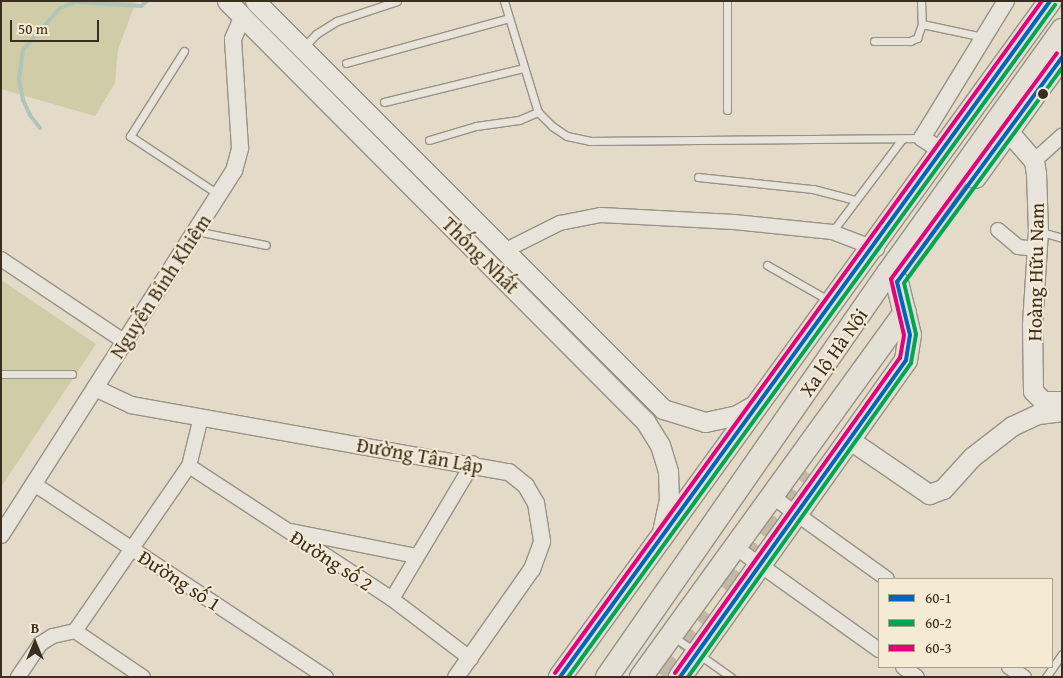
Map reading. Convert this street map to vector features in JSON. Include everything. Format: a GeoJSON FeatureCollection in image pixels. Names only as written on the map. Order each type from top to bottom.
{"type":"FeatureCollection","features":[{"type":"Feature","properties":{"kind":"highway","name":"Xa lộ Hà Nội"},"geometry":{"type":"LineString","coordinates":[[560,677],[590,644],[877,249],[946,153],[1050,1]]}},
{"type":"Feature","properties":{"kind":"highway","name":"Xa lộ Hà Nội"},"geometry":{"type":"LineString","coordinates":[[946,153],[1062,3]]}},
{"type":"Feature","properties":{"kind":"highway","name":"Xa lộ Hà Nội"},"geometry":{"type":"LineString","coordinates":[[607,677],[1002,126],[1043,72],[1062,30]]}},
{"type":"Feature","properties":{"kind":"highway"},"geometry":{"type":"LineString","coordinates":[[680,677],[906,360],[910,334],[893,278]]}},
{"type":"Feature","properties":{"kind":"highway","name":"Xa lộ Hà Nội"},"geometry":{"type":"LineString","coordinates":[[573,677],[590,644],[660,539],[712,476],[764,396],[836,305]]}},
{"type":"Feature","properties":{"kind":"highway","name":"Xa lộ Hà Nội"},"geometry":{"type":"LineString","coordinates":[[641,677],[773,497],[904,312]]}},
{"type":"Feature","properties":{"kind":"highway"},"geometry":{"type":"LineString","coordinates":[[809,474],[910,334]]}},
{"type":"Feature","properties":{"kind":"highway"},"geometry":{"type":"LineString","coordinates":[[709,614],[726,590]]}},
{"type":"Feature","properties":{"kind":"main road","name":"Thống Nhất"},"geometry":{"type":"LineString","coordinates":[[227,1],[251,6],[302,49],[504,251],[641,403],[660,445],[668,472],[670,499],[660,539]]}},
{"type":"Feature","properties":{"kind":"main road","name":"Thống Nhất"},"geometry":{"type":"LineString","coordinates":[[251,6],[641,403],[673,415],[705,422],[737,415],[764,396]]}},
{"type":"Feature","properties":{"kind":"main road"},"geometry":{"type":"LineString","coordinates":[[1002,126],[1034,161]]}},
{"type":"Feature","properties":{"kind":"main road","name":"Hoàng Hữu Nam"},"geometry":{"type":"LineString","coordinates":[[1034,161],[1038,240],[1032,325],[1033,391],[1042,401],[1062,401]]}},
{"type":"Feature","properties":{"kind":"main road"},"geometry":{"type":"LineString","coordinates":[[850,440],[928,494],[943,489],[972,457],[1012,426],[1038,414],[1062,410]]}},
{"type":"Feature","properties":{"kind":"street"},"geometry":{"type":"LineString","coordinates":[[946,153],[922,138],[1006,1]]}},
{"type":"Feature","properties":{"kind":"street","name":"Nguyễn Bỉnh Khiêm"},"geometry":{"type":"LineString","coordinates":[[1,534],[234,171],[240,148],[233,39],[251,6]]}},
{"type":"Feature","properties":{"kind":"street"},"geometry":{"type":"LineString","coordinates":[[1034,161],[1062,136]]}},
{"type":"Feature","properties":{"kind":"street"},"geometry":{"type":"LineString","coordinates":[[504,251],[560,223],[601,215],[734,222],[832,232],[877,249]]}},
{"type":"Feature","properties":{"kind":"street"},"geometry":{"type":"LineString","coordinates":[[998,230],[1018,247],[1038,240]]}},
{"type":"Feature","properties":{"kind":"street"},"geometry":{"type":"LineString","coordinates":[[1,259],[125,342]]}},
{"type":"Feature","properties":{"kind":"street","name":"Đường Tân Lập"},"geometry":{"type":"LineString","coordinates":[[95,388],[131,405],[472,463],[509,472],[526,486],[536,503],[542,542],[532,569],[471,659],[456,677]]}},
{"type":"Feature","properties":{"kind":"street"},"geometry":{"type":"LineString","coordinates":[[18,677],[40,644],[53,636],[75,631],[130,548],[189,466],[201,417]]}},
{"type":"Feature","properties":{"kind":"street"},"geometry":{"type":"LineString","coordinates":[[392,599],[472,463]]}},
{"type":"Feature","properties":{"kind":"street","name":"Đường số 2"},"geometry":{"type":"LineString","coordinates":[[189,466],[392,599],[471,659]]}},
{"type":"Feature","properties":{"kind":"street","name":"Đường số 1"},"geometry":{"type":"LineString","coordinates":[[34,484],[326,677]]}},
{"type":"Feature","properties":{"kind":"street"},"geometry":{"type":"LineString","coordinates":[[773,497],[886,578]]}},
{"type":"Feature","properties":{"kind":"street"},"geometry":{"type":"LineString","coordinates":[[285,530],[416,556]]}},
{"type":"Feature","properties":{"kind":"street"},"geometry":{"type":"LineString","coordinates":[[735,547],[878,649]]}},
{"type":"Feature","properties":{"kind":"street"},"geometry":{"type":"LineString","coordinates":[[75,631],[143,677]]}},
{"type":"Feature","properties":{"kind":"street"},"geometry":{"type":"LineString","coordinates":[[904,668],[917,677]]}},
{"type":"Feature","properties":{"kind":"street"},"geometry":{"type":"LineString","coordinates":[[1011,668],[1024,677]]}},
{"type":"Feature","properties":{"kind":"lane"},"geometry":{"type":"LineString","coordinates":[[302,49],[316,34],[337,21],[397,1]]}},
{"type":"Feature","properties":{"kind":"lane"},"geometry":{"type":"LineString","coordinates":[[504,1],[538,112],[552,126],[567,136],[590,140],[922,138]]}},
{"type":"Feature","properties":{"kind":"lane"},"geometry":{"type":"LineString","coordinates":[[726,110],[727,1]]}},
{"type":"Feature","properties":{"kind":"lane"},"geometry":{"type":"LineString","coordinates":[[874,41],[910,41],[917,38],[922,24],[921,1]]}},
{"type":"Feature","properties":{"kind":"lane"},"geometry":{"type":"LineString","coordinates":[[346,63],[510,18]]}},
{"type":"Feature","properties":{"kind":"lane"},"geometry":{"type":"LineString","coordinates":[[922,24],[984,37]]}},
{"type":"Feature","properties":{"kind":"lane"},"geometry":{"type":"LineString","coordinates":[[184,51],[130,136],[218,195]]}},
{"type":"Feature","properties":{"kind":"lane"},"geometry":{"type":"LineString","coordinates":[[384,102],[524,68]]}},
{"type":"Feature","properties":{"kind":"lane"},"geometry":{"type":"LineString","coordinates":[[429,140],[476,126],[518,120],[538,112]]}},
{"type":"Feature","properties":{"kind":"lane"},"geometry":{"type":"LineString","coordinates":[[832,232],[902,139]]}},
{"type":"Feature","properties":{"kind":"lane"},"geometry":{"type":"LineString","coordinates":[[698,177],[804,188],[855,200]]}},
{"type":"Feature","properties":{"kind":"lane"},"geometry":{"type":"LineString","coordinates":[[195,231],[266,244]]}},
{"type":"Feature","properties":{"kind":"lane"},"geometry":{"type":"LineString","coordinates":[[1038,240],[1062,238]]}},
{"type":"Feature","properties":{"kind":"lane"},"geometry":{"type":"LineString","coordinates":[[766,265],[836,305]]}},
{"type":"Feature","properties":{"kind":"lane"},"geometry":{"type":"LineString","coordinates":[[1,374],[72,374]]}},
{"type":"Feature","properties":{"kind":"lane"},"geometry":{"type":"LineString","coordinates":[[672,635],[731,677]]}},
{"type":"Feature","properties":{"kind":"lane"},"geometry":{"type":"LineString","coordinates":[[1053,667],[1062,654]]}},
{"type":"Feature","properties":{"kind":"shaded area"},"geometry":{"type":"Polygon","coordinates":[[[1,1],[136,1],[118,50],[115,83],[95,116],[1,89],[1,1]]]}},
{"type":"Feature","properties":{"kind":"shaded area"},"geometry":{"type":"Polygon","coordinates":[[[1,280],[96,344],[1,487],[1,280]]]}},
{"type":"Feature","properties":{"kind":"waterway"},"geometry":{"type":"LineString","coordinates":[[40,128],[30,115],[23,100],[19,79],[23,50],[60,8],[76,2],[141,6],[147,1]]}},
{"type":"Feature","properties":{"kind":"tunnel"},"geometry":{"type":"LineString","coordinates":[[726,590],[809,474]]}},
{"type":"Feature","properties":{"kind":"tunnel"},"geometry":{"type":"LineString","coordinates":[[663,677],[709,614]]}},
{"type":"Feature","properties":{"kind":"transit line","name":"60-3"},"geometry":{"type":"LineString","coordinates":[[555,673],[1042,1]]}},
{"type":"Feature","properties":{"kind":"transit line","name":"60-1"},"geometry":{"type":"LineString","coordinates":[[560,677],[1050,1]]}},
{"type":"Feature","properties":{"kind":"transit line","name":"60-2"},"geometry":{"type":"LineString","coordinates":[[568,677],[1055,5]]}},
{"type":"Feature","properties":{"kind":"transit line","name":"60-3"},"geometry":{"type":"LineString","coordinates":[[675,673],[900,358],[904,335],[891,279],[1057,53]]}},
{"type":"Feature","properties":{"kind":"transit line","name":"60-1"},"geometry":{"type":"LineString","coordinates":[[680,677],[906,360],[910,335],[897,282],[1062,57]]}},
{"type":"Feature","properties":{"kind":"transit line","name":"60-2"},"geometry":{"type":"LineString","coordinates":[[688,677],[911,363],[916,334],[904,283],[1062,68]]}}]}
